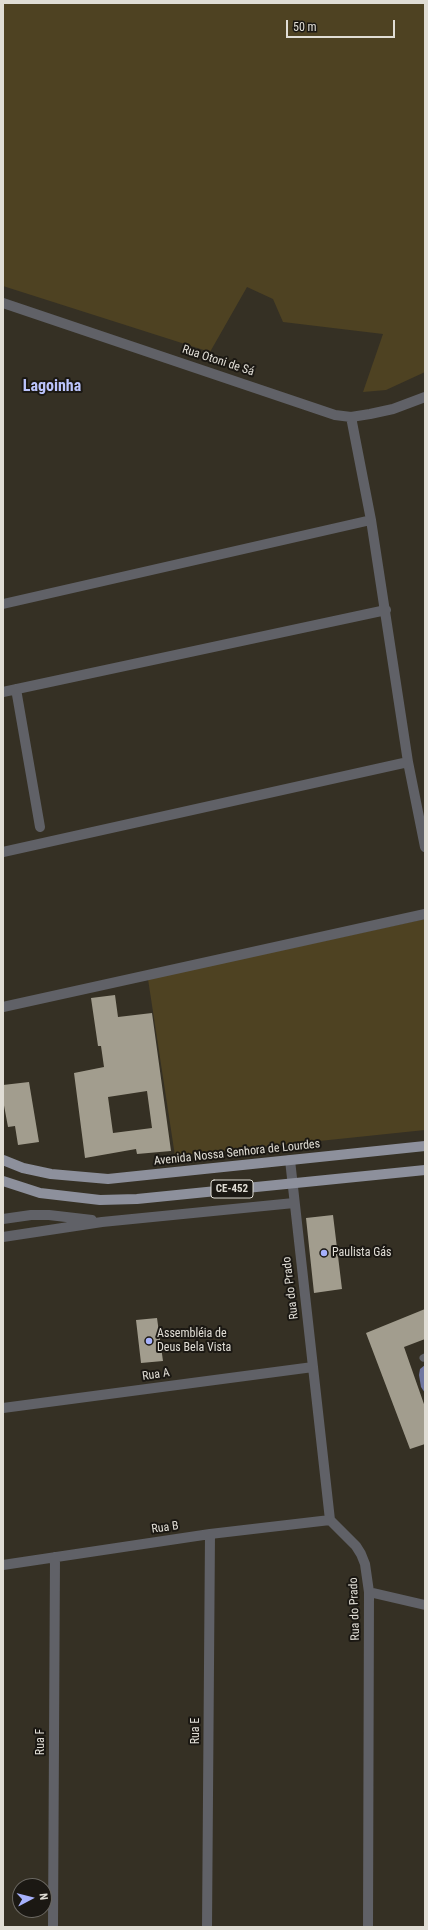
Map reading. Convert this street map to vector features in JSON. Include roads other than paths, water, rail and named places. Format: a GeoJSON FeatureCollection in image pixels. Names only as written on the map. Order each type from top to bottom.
{"type":"FeatureCollection","features":[{"type":"Feature","properties":{"kind":"main road","name":"Avenida Nossa Senhora de Lourdes"},"geometry":{"type":"LineString","coordinates":[[3,1160],[23,1168],[51,1174],[108,1179],[425,1146]]}},
{"type":"Feature","properties":{"kind":"main road","name":"CE-452"},"geometry":{"type":"LineString","coordinates":[[3,1182],[40,1193],[100,1200],[137,1199],[425,1170]]}},
{"type":"Feature","properties":{"kind":"street","name":"Rua Otoni de Sá"},"geometry":{"type":"LineString","coordinates":[[3,303],[335,415],[351,417],[394,409],[425,397]]}},
{"type":"Feature","properties":{"kind":"street"},"geometry":{"type":"LineString","coordinates":[[351,417],[371,520],[386,610],[408,762],[425,847]]}},
{"type":"Feature","properties":{"kind":"street"},"geometry":{"type":"LineString","coordinates":[[3,604],[371,520]]}},
{"type":"Feature","properties":{"kind":"street"},"geometry":{"type":"LineString","coordinates":[[3,692],[386,610]]}},
{"type":"Feature","properties":{"kind":"street"},"geometry":{"type":"LineString","coordinates":[[16,689],[40,827]]}},
{"type":"Feature","properties":{"kind":"street"},"geometry":{"type":"LineString","coordinates":[[3,852],[408,762]]}},
{"type":"Feature","properties":{"kind":"street"},"geometry":{"type":"LineString","coordinates":[[3,1007],[425,914]]}},
{"type":"Feature","properties":{"kind":"street","name":"Rua do Prado"},"geometry":{"type":"LineString","coordinates":[[290,1160],[330,1520],[356,1546],[361,1554],[365,1564],[370,1592],[368,1927]]}},
{"type":"Feature","properties":{"kind":"street"},"geometry":{"type":"LineString","coordinates":[[3,1237],[102,1222],[294,1203]]}},
{"type":"Feature","properties":{"kind":"street"},"geometry":{"type":"LineString","coordinates":[[3,1219],[31,1215],[49,1215],[102,1222]]}},
{"type":"Feature","properties":{"kind":"street","name":"Rua A"},"geometry":{"type":"LineString","coordinates":[[3,1408],[313,1367]]}},
{"type":"Feature","properties":{"kind":"street","name":"Rua B"},"geometry":{"type":"LineString","coordinates":[[3,1565],[210,1534],[330,1520]]}},
{"type":"Feature","properties":{"kind":"street","name":"Rua E"},"geometry":{"type":"LineString","coordinates":[[207,1927],[210,1534]]}},
{"type":"Feature","properties":{"kind":"street","name":"Rua F"},"geometry":{"type":"LineString","coordinates":[[53,1927],[55,1557]]}},
{"type":"Feature","properties":{"kind":"street"},"geometry":{"type":"LineString","coordinates":[[370,1592],[425,1605]]}},
{"type":"Feature","properties":{"kind":"water"},"geometry":{"type":"Polygon","coordinates":[[[425,1365],[425,1393],[421,1387],[419,1375],[420,1369],[425,1365]]]}},
{"type":"Feature","properties":{"kind":"place","name":"Paulista Gás"},"geometry":{"type":"Point","coordinates":[324,1253]}},
{"type":"Feature","properties":{"kind":"place","name":"Assembléia de Deus Bela Vista"},"geometry":{"type":"Point","coordinates":[149,1341]}},
{"type":"Feature","properties":{"kind":"district","name":"Lagoinha"},"geometry":{"type":"Point","coordinates":[52,387]}}]}
